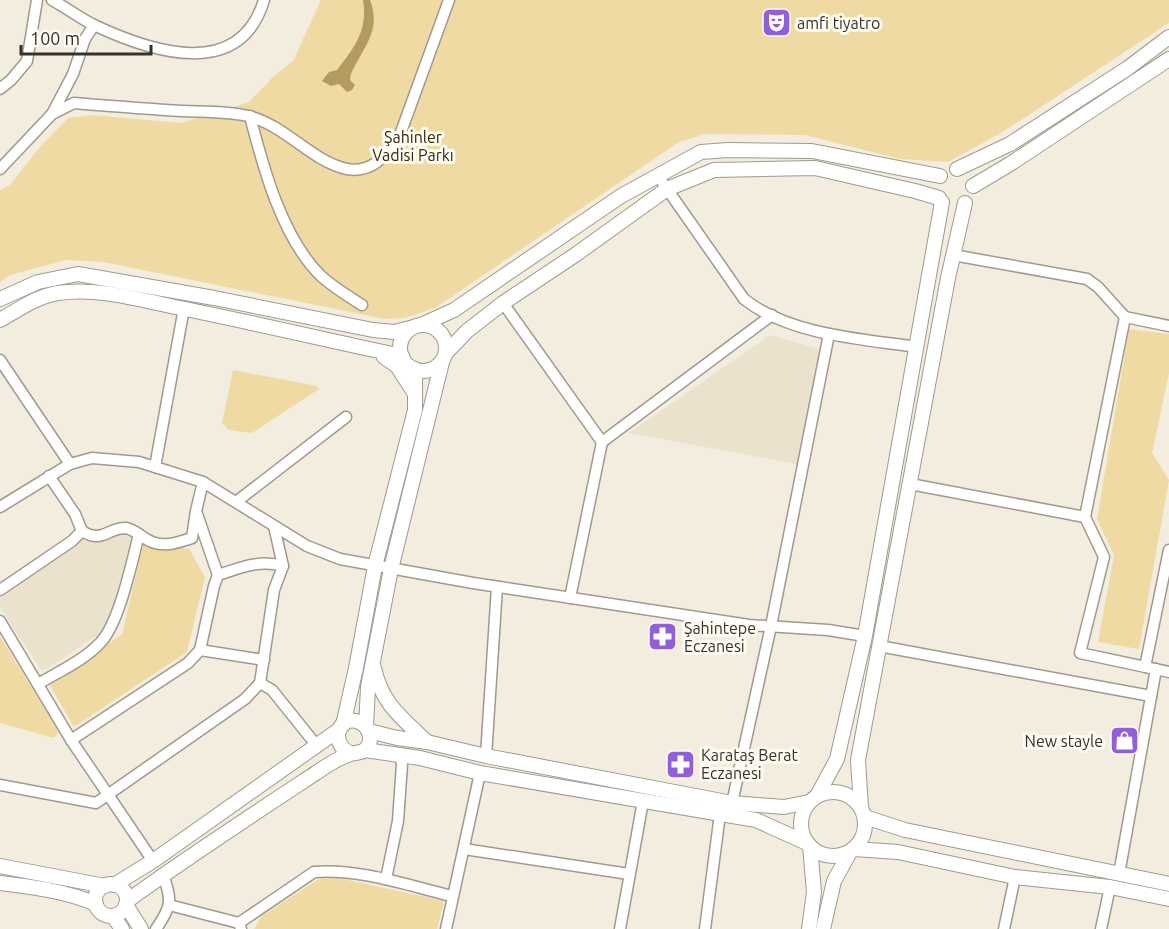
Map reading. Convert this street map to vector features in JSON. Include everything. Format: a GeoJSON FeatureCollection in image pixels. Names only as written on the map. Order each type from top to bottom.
{"type":"FeatureCollection","features":[{"type":"Feature","properties":{"kind":"street"},"geometry":{"type":"LineString","coordinates":[[0,89],[27,61],[36,0]]}},
{"type":"Feature","properties":{"kind":"street"},"geometry":{"type":"LineString","coordinates":[[52,0],[94,25],[144,44],[176,52],[211,53],[235,44],[250,30],[264,0]]}},
{"type":"Feature","properties":{"kind":"street"},"geometry":{"type":"LineString","coordinates":[[52,114],[74,103],[250,116],[276,126],[326,160],[347,169],[363,170],[380,161],[397,143],[449,0]]}},
{"type":"Feature","properties":{"kind":"street"},"geometry":{"type":"LineString","coordinates":[[0,169],[52,114],[73,74],[85,39],[94,25]]}},
{"type":"Feature","properties":{"kind":"street"},"geometry":{"type":"LineString","coordinates":[[809,929],[814,892],[808,844],[801,828],[801,819],[837,759],[865,636],[938,224],[940,200],[935,189],[939,176],[947,170],[957,169],[1010,144],[1128,68],[1169,38]]}},
{"type":"Feature","properties":{"kind":"street"},"geometry":{"type":"LineString","coordinates":[[972,186],[1010,164],[1169,59]]}},
{"type":"Feature","properties":{"kind":"street"},"geometry":{"type":"LineString","coordinates":[[250,116],[261,157],[276,198],[289,230],[306,259],[321,276],[362,305]]}},
{"type":"Feature","properties":{"kind":"street"},"geometry":{"type":"LineString","coordinates":[[0,299],[38,282],[78,274],[373,330],[394,332],[454,310],[621,196],[701,152],[812,151],[939,176]]}},
{"type":"Feature","properties":{"kind":"street"},"geometry":{"type":"LineString","coordinates":[[364,750],[370,741],[367,729],[368,687],[372,662],[391,569],[444,357],[446,343],[437,329],[429,325],[415,326],[403,336],[399,347],[407,364],[425,371],[434,368],[444,357],[467,332],[503,303],[667,189],[714,170],[815,168],[915,190],[956,206],[964,203],[971,196],[972,186],[969,177],[957,169]]}},
{"type":"Feature","properties":{"kind":"street"},"geometry":{"type":"LineString","coordinates":[[658,176],[744,298],[758,310],[829,334],[917,347]]}},
{"type":"Feature","properties":{"kind":"street"},"geometry":{"type":"LineString","coordinates":[[915,190],[929,204],[938,224]]}},
{"type":"Feature","properties":{"kind":"street"},"geometry":{"type":"LineString","coordinates":[[823,929],[834,881],[852,850],[863,837],[865,827],[858,760],[964,203]]}},
{"type":"Feature","properties":{"kind":"street"},"geometry":{"type":"LineString","coordinates":[[953,255],[1087,279],[1098,287],[1125,317],[1169,326]]}},
{"type":"Feature","properties":{"kind":"street"},"geometry":{"type":"LineString","coordinates":[[0,320],[29,303],[57,293],[90,292],[184,308],[402,356]]}},
{"type":"Feature","properties":{"kind":"street"},"geometry":{"type":"LineString","coordinates":[[503,303],[602,442]]}},
{"type":"Feature","properties":{"kind":"street"},"geometry":{"type":"LineString","coordinates":[[155,467],[184,308]]}},
{"type":"Feature","properties":{"kind":"street"},"geometry":{"type":"LineString","coordinates":[[570,598],[602,442],[772,315]]}},
{"type":"Feature","properties":{"kind":"street"},"geometry":{"type":"LineString","coordinates":[[1125,317],[1085,517],[1104,557],[1080,653],[1169,672]]}},
{"type":"Feature","properties":{"kind":"street"},"geometry":{"type":"LineString","coordinates":[[732,802],[771,626],[829,334]]}},
{"type":"Feature","properties":{"kind":"street"},"geometry":{"type":"LineString","coordinates":[[374,350],[397,366],[415,395]]}},
{"type":"Feature","properties":{"kind":"street"},"geometry":{"type":"LineString","coordinates":[[0,360],[70,464]]}},
{"type":"Feature","properties":{"kind":"street"},"geometry":{"type":"LineString","coordinates":[[415,369],[416,410],[375,566],[356,668],[338,734],[339,744],[345,751],[355,754],[364,750],[420,758],[480,773],[756,820],[808,844],[817,853],[828,856],[839,856],[852,850],[898,852],[1015,877],[1110,887],[1169,899]]}},
{"type":"Feature","properties":{"kind":"street"},"geometry":{"type":"LineString","coordinates":[[236,502],[346,417]]}},
{"type":"Feature","properties":{"kind":"street"},"geometry":{"type":"LineString","coordinates":[[0,507],[70,464],[92,458],[140,462],[203,482],[307,546],[340,559],[570,598],[749,625],[828,630],[865,636]]}},
{"type":"Feature","properties":{"kind":"street"},"geometry":{"type":"LineString","coordinates":[[49,476],[75,514],[81,531],[91,537],[100,537],[130,528],[149,542],[161,545],[172,545],[192,538],[203,482]]}},
{"type":"Feature","properties":{"kind":"street"},"geometry":{"type":"LineString","coordinates":[[910,484],[1085,517]]}},
{"type":"Feature","properties":{"kind":"street"},"geometry":{"type":"LineString","coordinates":[[71,740],[188,663],[200,650],[213,586],[218,574],[196,511]]}},
{"type":"Feature","properties":{"kind":"street"},"geometry":{"type":"LineString","coordinates":[[0,785],[96,803],[245,699],[260,683],[274,590],[283,566],[274,526]]}},
{"type":"Feature","properties":{"kind":"street"},"geometry":{"type":"LineString","coordinates":[[0,591],[72,541],[81,531]]}},
{"type":"Feature","properties":{"kind":"street"},"geometry":{"type":"LineString","coordinates":[[38,684],[90,652],[108,633],[116,617],[138,534]]}},
{"type":"Feature","properties":{"kind":"street"},"geometry":{"type":"LineString","coordinates":[[1119,874],[1151,696],[1151,668],[1169,550]]}},
{"type":"Feature","properties":{"kind":"street"},"geometry":{"type":"LineString","coordinates":[[218,574],[259,562],[272,562],[283,566]]}},
{"type":"Feature","properties":{"kind":"street"},"geometry":{"type":"LineString","coordinates":[[486,756],[497,586]]}},
{"type":"Feature","properties":{"kind":"street"},"geometry":{"type":"LineString","coordinates":[[0,621],[71,740],[153,861]]}},
{"type":"Feature","properties":{"kind":"street"},"geometry":{"type":"LineString","coordinates":[[879,646],[1151,696]]}},
{"type":"Feature","properties":{"kind":"street"},"geometry":{"type":"LineString","coordinates":[[200,650],[264,660]]}},
{"type":"Feature","properties":{"kind":"street"},"geometry":{"type":"LineString","coordinates":[[372,662],[378,686],[389,706],[427,742]]}},
{"type":"Feature","properties":{"kind":"street"},"geometry":{"type":"LineString","coordinates":[[260,683],[272,690],[318,746]]}},
{"type":"Feature","properties":{"kind":"street"},"geometry":{"type":"LineString","coordinates":[[122,929],[113,916],[100,912],[96,904],[98,891],[153,861],[352,721],[367,729],[397,738],[732,802],[784,807],[813,799],[826,792],[836,792],[855,800],[863,813],[905,830],[1169,884]]}},
{"type":"Feature","properties":{"kind":"street"},"geometry":{"type":"LineString","coordinates":[[113,916],[121,912],[126,903],[163,874],[332,762],[350,753]]}},
{"type":"Feature","properties":{"kind":"street"},"geometry":{"type":"LineString","coordinates":[[386,879],[398,821],[402,764],[400,755]]}},
{"type":"Feature","properties":{"kind":"street"},"geometry":{"type":"LineString","coordinates":[[446,929],[480,773]]}},
{"type":"Feature","properties":{"kind":"street"},"geometry":{"type":"LineString","coordinates":[[620,929],[643,801]]}},
{"type":"Feature","properties":{"kind":"street"},"geometry":{"type":"LineString","coordinates":[[705,929],[720,814]]}},
{"type":"Feature","properties":{"kind":"street"},"geometry":{"type":"LineString","coordinates":[[464,849],[629,874]]}},
{"type":"Feature","properties":{"kind":"street"},"geometry":{"type":"LineString","coordinates":[[0,866],[122,889],[126,903],[141,929]]}},
{"type":"Feature","properties":{"kind":"street"},"geometry":{"type":"LineString","coordinates":[[169,905],[240,926],[314,872],[329,871],[386,879],[452,896]]}},
{"type":"Feature","properties":{"kind":"street"},"geometry":{"type":"LineString","coordinates":[[156,929],[169,910],[169,893],[163,874]]}},
{"type":"Feature","properties":{"kind":"street"},"geometry":{"type":"LineString","coordinates":[[1004,929],[1015,877]]}},
{"type":"Feature","properties":{"kind":"street"},"geometry":{"type":"LineString","coordinates":[[0,883],[41,888],[96,904]]}},
{"type":"Feature","properties":{"kind":"street"},"geometry":{"type":"LineString","coordinates":[[1101,929],[1110,887]]}},
{"type":"Feature","properties":{"kind":"shaded area"},"geometry":{"type":"Polygon","coordinates":[[[363,0],[370,0],[374,21],[370,38],[351,74],[350,80],[355,85],[347,92],[339,84],[331,86],[322,81],[329,72],[337,70],[359,38],[364,20],[363,0]]]}},
{"type":"Feature","properties":{"kind":"shaded area"},"geometry":{"type":"Polygon","coordinates":[[[770,335],[816,348],[820,355],[797,464],[629,433],[770,335]]]}},
{"type":"Feature","properties":{"kind":"shaded area"},"geometry":{"type":"Polygon","coordinates":[[[94,528],[128,532],[133,543],[111,626],[46,670],[41,670],[0,607],[0,592],[94,528]]]}},
{"type":"Feature","properties":{"kind":"green space","name":"Şahinler Vadisi Parkı"},"geometry":{"type":"Polygon","coordinates":[[[321,0],[1169,0],[1169,23],[1001,133],[948,162],[900,159],[805,135],[704,134],[679,142],[435,308],[405,318],[385,319],[103,262],[66,260],[10,275],[0,282],[0,190],[10,185],[39,148],[68,118],[92,115],[181,123],[249,102],[272,78],[293,61],[321,0]]]}},
{"type":"Feature","properties":{"kind":"green space"},"geometry":{"type":"Polygon","coordinates":[[[1129,329],[1169,334],[1169,373],[1152,453],[1169,480],[1139,649],[1098,642],[1114,555],[1097,519],[1129,329]]]}},
{"type":"Feature","properties":{"kind":"green space"},"geometry":{"type":"Polygon","coordinates":[[[233,370],[317,386],[319,389],[252,433],[229,430],[222,423],[233,370]]]}},
{"type":"Feature","properties":{"kind":"green space"},"geometry":{"type":"Polygon","coordinates":[[[144,542],[189,549],[205,577],[187,652],[74,727],[50,685],[122,634],[144,542]]]}},
{"type":"Feature","properties":{"kind":"green space"},"geometry":{"type":"Polygon","coordinates":[[[0,637],[59,731],[54,738],[0,723],[0,637]]]}},
{"type":"Feature","properties":{"kind":"green space"},"geometry":{"type":"Polygon","coordinates":[[[325,875],[444,901],[437,929],[254,929],[262,916],[325,875]]]}},
{"type":"Feature","properties":{"kind":"place","name":"amfi tiyatro"},"geometry":{"type":"Point","coordinates":[776,23]}},
{"type":"Feature","properties":{"kind":"place","name":"Şahintepe Eczanesi"},"geometry":{"type":"Point","coordinates":[663,637]}},
{"type":"Feature","properties":{"kind":"place","name":"New stayle"},"geometry":{"type":"Point","coordinates":[1124,741]}},
{"type":"Feature","properties":{"kind":"place","name":"Karataş Berat Eczanesi"},"geometry":{"type":"Point","coordinates":[680,764]}}]}
